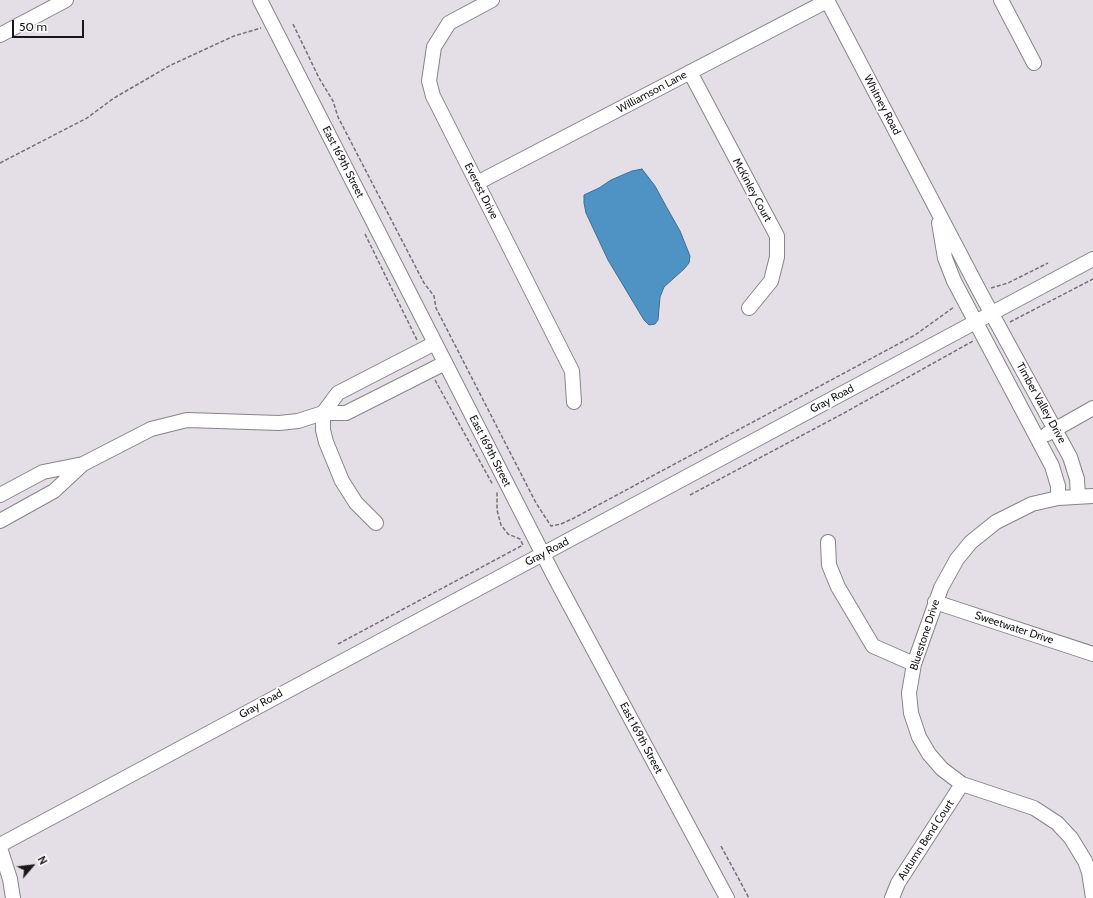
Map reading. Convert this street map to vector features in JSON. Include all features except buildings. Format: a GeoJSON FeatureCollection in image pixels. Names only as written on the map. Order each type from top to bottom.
{"type":"FeatureCollection","features":[{"type":"Feature","properties":{"kind":"street"},"geometry":{"type":"LineString","coordinates":[[0,35],[66,0]]}},
{"type":"Feature","properties":{"kind":"street","name":"East 169th Street"},"geometry":{"type":"LineString","coordinates":[[260,0],[542,554],[727,898]]}},
{"type":"Feature","properties":{"kind":"street","name":"Everest Drive"},"geometry":{"type":"LineString","coordinates":[[492,0],[449,23],[434,47],[430,74],[433,96],[572,371],[574,402]]}},
{"type":"Feature","properties":{"kind":"street","name":"Williamson Lane"},"geometry":{"type":"LineString","coordinates":[[477,183],[827,0]]}},
{"type":"Feature","properties":{"kind":"street","name":"Whitney Road"},"geometry":{"type":"LineString","coordinates":[[827,0],[992,314]]}},
{"type":"Feature","properties":{"kind":"street"},"geometry":{"type":"LineString","coordinates":[[1001,0],[1034,63]]}},
{"type":"Feature","properties":{"kind":"street","name":"McKinley Court"},"geometry":{"type":"LineString","coordinates":[[690,72],[776,236],[777,257],[771,281],[749,308]]}},
{"type":"Feature","properties":{"kind":"street","name":"Whitney Road"},"geometry":{"type":"LineString","coordinates":[[938,211],[945,258],[954,281],[975,322]]}},
{"type":"Feature","properties":{"kind":"street","name":"Gray Road"},"geometry":{"type":"LineString","coordinates":[[0,845],[1093,259]]}},
{"type":"Feature","properties":{"kind":"street","name":"Timber Valley Drive"},"geometry":{"type":"LineString","coordinates":[[992,314],[1075,468],[1078,496]]}},
{"type":"Feature","properties":{"kind":"street","name":"Timber Valley Drive"},"geometry":{"type":"LineString","coordinates":[[975,322],[1038,439],[1056,477],[1058,498]]}},
{"type":"Feature","properties":{"kind":"street"},"geometry":{"type":"LineString","coordinates":[[376,523],[356,503],[342,481],[326,442],[322,421],[323,413],[338,393],[435,343]]}},
{"type":"Feature","properties":{"kind":"street"},"geometry":{"type":"LineString","coordinates":[[0,521],[54,492],[83,464],[140,434],[171,423],[203,420],[247,423],[284,423],[298,421],[323,413],[346,412],[445,363]]}},
{"type":"Feature","properties":{"kind":"street"},"geometry":{"type":"LineString","coordinates":[[372,375],[382,394]]}},
{"type":"Feature","properties":{"kind":"street"},"geometry":{"type":"LineString","coordinates":[[1038,439],[1093,408]]}},
{"type":"Feature","properties":{"kind":"street"},"geometry":{"type":"LineString","coordinates":[[0,495],[43,472],[83,464]]}},
{"type":"Feature","properties":{"kind":"street","name":"Bluestone Drive"},"geometry":{"type":"LineString","coordinates":[[1093,496],[1078,496],[1044,500],[1018,510],[996,522],[979,535],[963,552],[948,573],[935,602],[914,664],[909,693],[914,726],[929,754],[942,769],[962,784],[1034,808],[1057,823],[1071,838],[1084,861],[1089,872],[1093,898]]}},
{"type":"Feature","properties":{"kind":"street"},"geometry":{"type":"LineString","coordinates":[[828,542],[829,566],[838,587],[873,646],[914,664]]}},
{"type":"Feature","properties":{"kind":"street","name":"Sweetwater Drive"},"geometry":{"type":"LineString","coordinates":[[935,602],[1093,654]]}},
{"type":"Feature","properties":{"kind":"street","name":"Autumn Bend Court"},"geometry":{"type":"LineString","coordinates":[[892,898],[898,883],[962,784]]}},
{"type":"Feature","properties":{"kind":"street"},"geometry":{"type":"LineString","coordinates":[[0,848],[10,879],[13,898]]}},
{"type":"Feature","properties":{"kind":"path"},"geometry":{"type":"LineString","coordinates":[[293,24],[319,78],[333,101],[338,117],[424,284],[434,296],[436,308],[536,503],[551,526],[561,524],[574,518],[915,335],[954,307],[965,302]]}},
{"type":"Feature","properties":{"kind":"path"},"geometry":{"type":"LineString","coordinates":[[0,163],[87,118],[114,98],[176,63],[241,33],[261,29]]}},
{"type":"Feature","properties":{"kind":"path"},"geometry":{"type":"LineString","coordinates":[[365,234],[422,350]]}},
{"type":"Feature","properties":{"kind":"path"},"geometry":{"type":"LineString","coordinates":[[981,294],[990,288],[1008,283],[1048,263]]}},
{"type":"Feature","properties":{"kind":"path"},"geometry":{"type":"LineString","coordinates":[[999,327],[1093,279]]}},
{"type":"Feature","properties":{"kind":"path"},"geometry":{"type":"LineString","coordinates":[[690,495],[837,417],[983,336]]}},
{"type":"Feature","properties":{"kind":"path"},"geometry":{"type":"LineString","coordinates":[[338,644],[523,544],[520,539],[508,534],[501,525],[497,510],[497,492],[431,370]]}},
{"type":"Feature","properties":{"kind":"path"},"geometry":{"type":"LineString","coordinates":[[721,846],[749,898]]}},
{"type":"Feature","properties":{"kind":"water"},"geometry":{"type":"Polygon","coordinates":[[[642,169],[655,186],[680,231],[690,256],[689,263],[684,269],[664,287],[660,297],[658,320],[655,324],[649,325],[644,320],[608,260],[586,213],[584,203],[584,195],[611,180],[632,171],[642,169]]]}}]}
